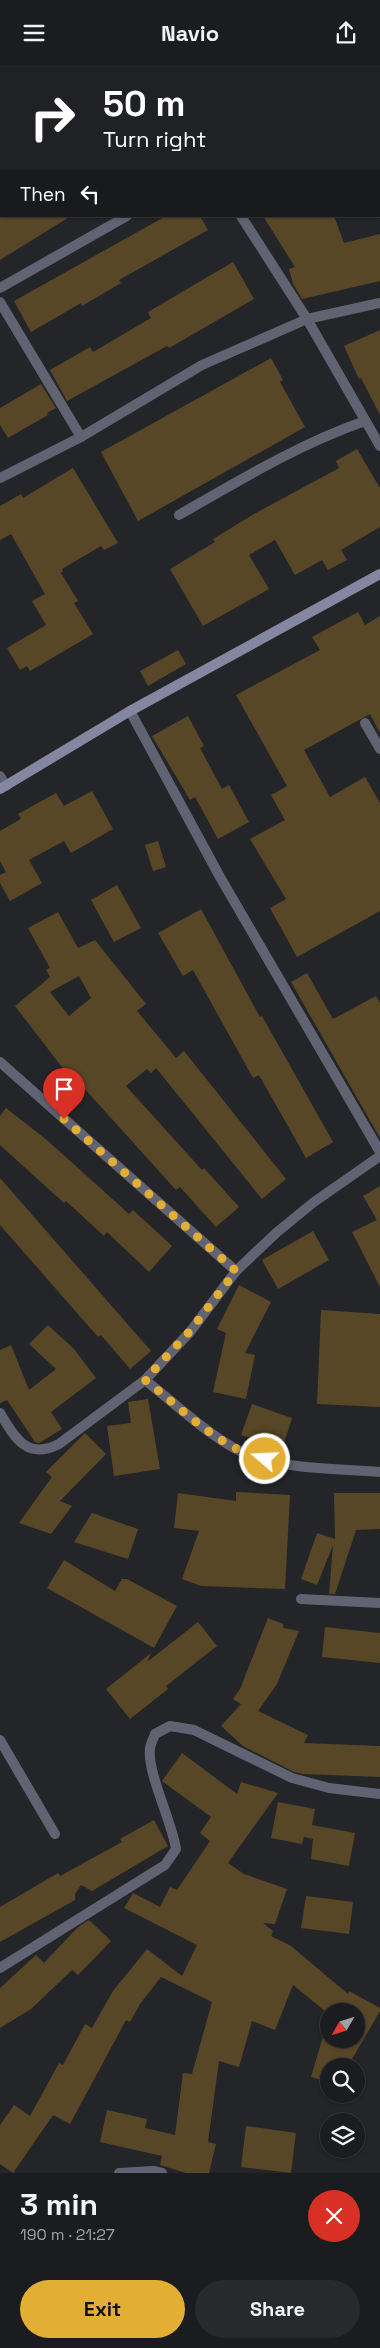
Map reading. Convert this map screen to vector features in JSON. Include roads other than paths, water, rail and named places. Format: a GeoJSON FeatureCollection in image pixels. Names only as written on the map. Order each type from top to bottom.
{"type":"FeatureCollection","features":[{"type":"Feature","properties":{"kind":"street"},"geometry":{"type":"LineString","coordinates":[[0,287],[125,217]]}},
{"type":"Feature","properties":{"kind":"street"},"geometry":{"type":"LineString","coordinates":[[242,217],[307,319],[380,446]]}},
{"type":"Feature","properties":{"kind":"street"},"geometry":{"type":"LineString","coordinates":[[0,302],[81,437]]}},
{"type":"Feature","properties":{"kind":"street"},"geometry":{"type":"LineString","coordinates":[[0,478],[81,437],[202,365],[307,319],[380,303]]}},
{"type":"Feature","properties":{"kind":"street"},"geometry":{"type":"LineString","coordinates":[[179,515],[279,458],[326,435],[365,421]]}},
{"type":"Feature","properties":{"kind":"street"},"geometry":{"type":"LineString","coordinates":[[0,776],[3,788],[130,711],[380,574]]}},
{"type":"Feature","properties":{"kind":"street"},"geometry":{"type":"LineString","coordinates":[[0,1413],[20,1441],[34,1451],[47,1450],[59,1444],[145,1380],[190,1331],[236,1271],[276,1233],[314,1202],[380,1154],[220,877],[130,711]]}},
{"type":"Feature","properties":{"kind":"street"},"geometry":{"type":"LineString","coordinates":[[365,723],[380,749]]}},
{"type":"Feature","properties":{"kind":"street"},"geometry":{"type":"LineString","coordinates":[[0,1062],[236,1271]]}},
{"type":"Feature","properties":{"kind":"street"},"geometry":{"type":"LineString","coordinates":[[145,1380],[224,1442],[251,1456],[279,1463],[380,1472]]}},
{"type":"Feature","properties":{"kind":"street"},"geometry":{"type":"LineString","coordinates":[[301,1599],[380,1603]]}},
{"type":"Feature","properties":{"kind":"street"},"geometry":{"type":"LineString","coordinates":[[0,1968],[165,1865],[176,1849],[174,1833],[152,1767],[150,1749],[155,1734],[170,1726],[194,1730],[292,1778],[329,1787],[380,1794]]}},
{"type":"Feature","properties":{"kind":"street"},"geometry":{"type":"LineString","coordinates":[[0,1740],[55,1834]]}},
{"type":"Feature","properties":{"kind":"street"},"geometry":{"type":"LineString","coordinates":[[119,2173],[153,2171],[162,2173]]}}]}
